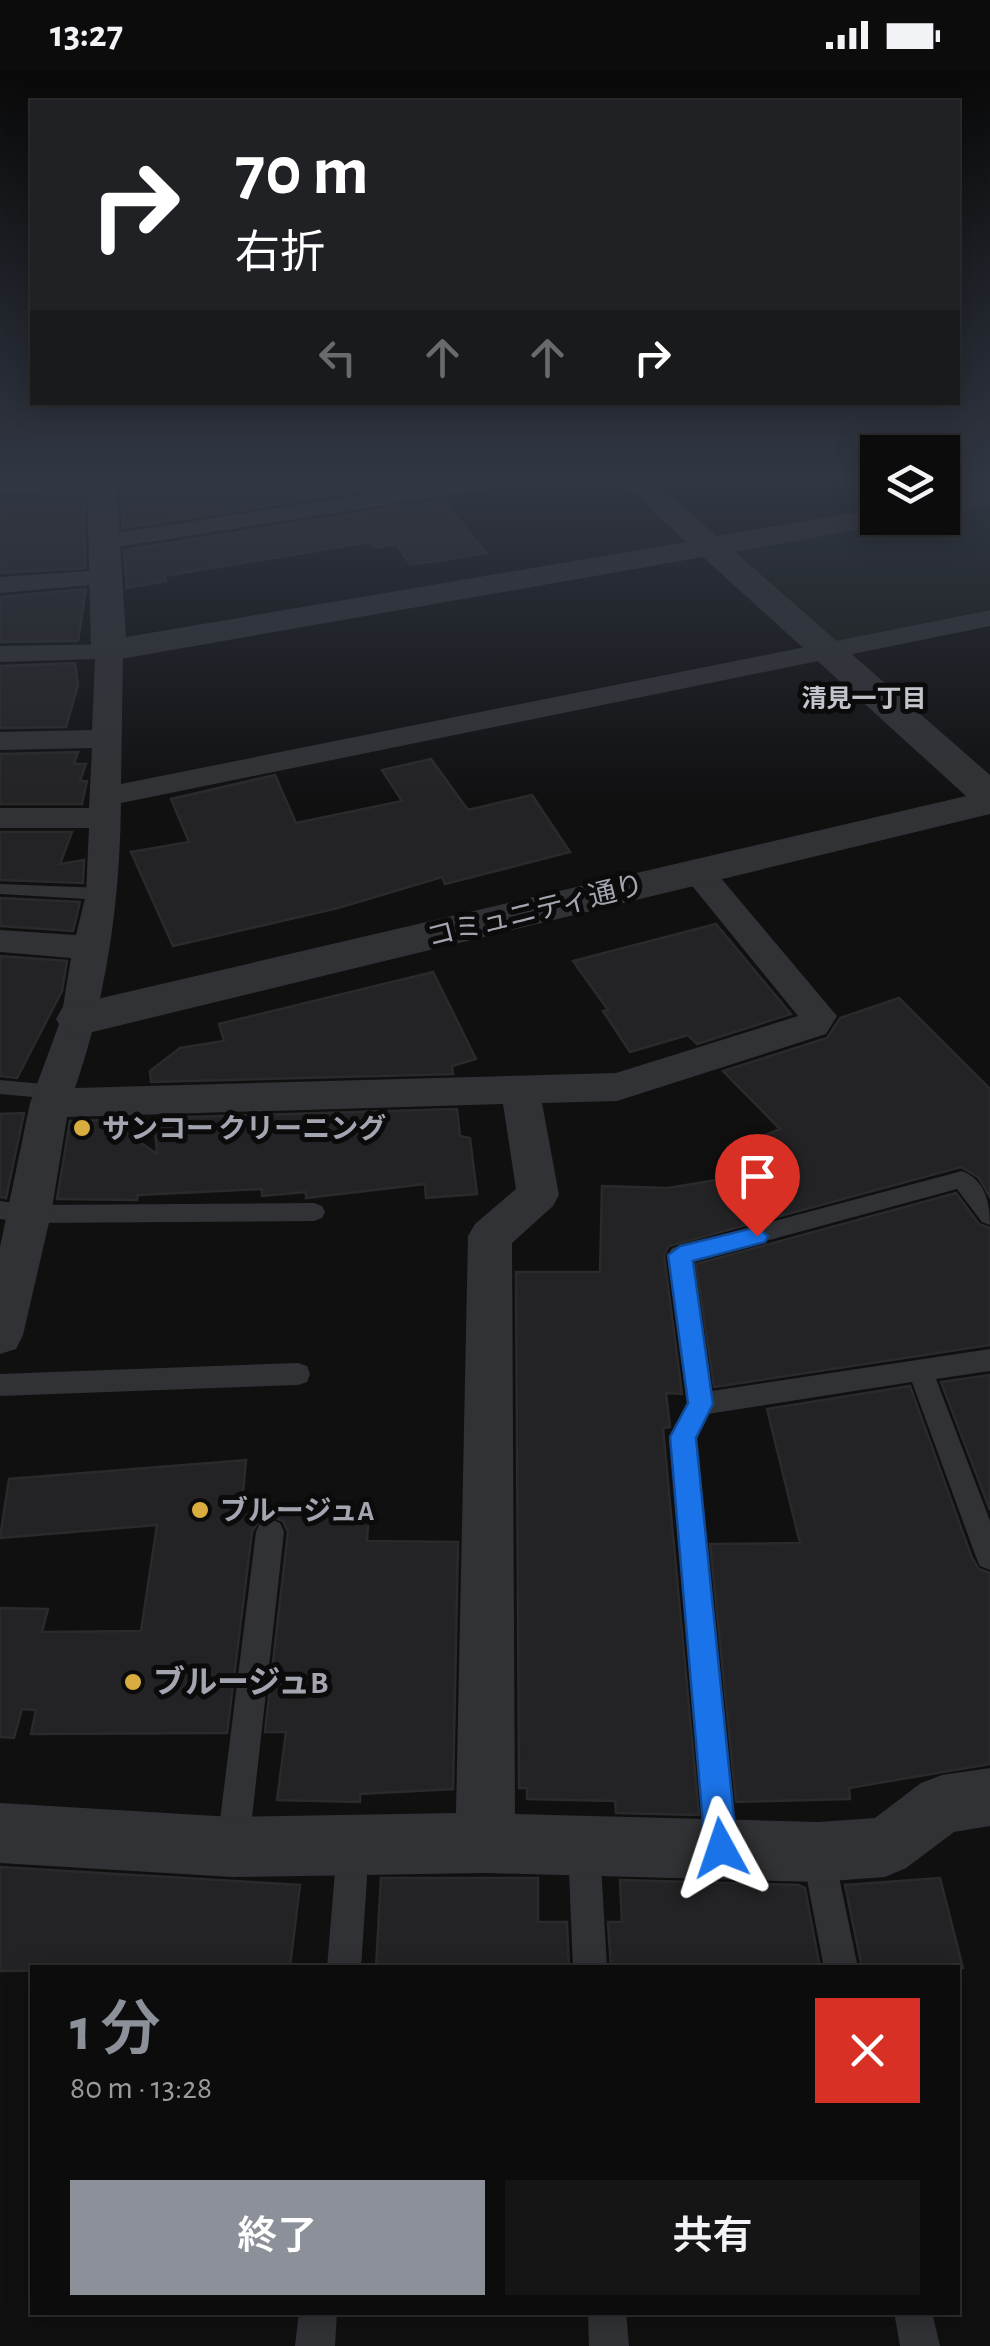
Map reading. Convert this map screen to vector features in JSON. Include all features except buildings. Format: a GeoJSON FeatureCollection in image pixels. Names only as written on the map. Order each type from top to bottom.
{"type":"FeatureCollection","features":[{"type":"Feature","properties":{"kind":"street"},"geometry":{"type":"LineString","coordinates":[[2,1314],[15,1212],[80,1019],[90,948],[104,894],[109,650],[106,588]]}},
{"type":"Feature","properties":{"kind":"street"},"geometry":{"type":"LineString","coordinates":[[0,654],[109,650],[471,588]]}},
{"type":"Feature","properties":{"kind":"street"},"geometry":{"type":"LineString","coordinates":[[753,588],[990,799]]}},
{"type":"Feature","properties":{"kind":"street"},"geometry":{"type":"LineString","coordinates":[[0,818],[107,807],[823,650],[990,618]]}},
{"type":"Feature","properties":{"kind":"street"},"geometry":{"type":"LineString","coordinates":[[0,741],[106,739]]}},
{"type":"Feature","properties":{"kind":"street","name":"コミュニティ通り"},"geometry":{"type":"LineString","coordinates":[[80,1019],[697,870],[829,844],[990,799]]}},
{"type":"Feature","properties":{"kind":"street"},"geometry":{"type":"LineString","coordinates":[[52,1098],[617,1086],[813,1024],[818,1016],[697,870]]}},
{"type":"Feature","properties":{"kind":"street"},"geometry":{"type":"LineString","coordinates":[[0,941],[90,948]]}},
{"type":"Feature","properties":{"kind":"street"},"geometry":{"type":"LineString","coordinates":[[485,1843],[490,1236],[538,1195],[520,1089]]}},
{"type":"Feature","properties":{"kind":"street"},"geometry":{"type":"LineString","coordinates":[[0,1833],[233,1847],[485,1843],[818,1852],[885,1847],[942,1804],[990,1797]]}},
{"type":"Feature","properties":{"kind":"lane"},"geometry":{"type":"LineString","coordinates":[[0,889],[104,894]]}},
{"type":"Feature","properties":{"kind":"lane"},"geometry":{"type":"LineString","coordinates":[[0,1087],[52,1098]]}},
{"type":"Feature","properties":{"kind":"lane"},"geometry":{"type":"LineString","coordinates":[[721,1848],[683,1437],[700,1404],[680,1255],[962,1179],[990,1216]]}},
{"type":"Feature","properties":{"kind":"lane"},"geometry":{"type":"LineString","coordinates":[[15,1212],[314,1212]]}},
{"type":"Feature","properties":{"kind":"lane"},"geometry":{"type":"LineString","coordinates":[[700,1404],[990,1360]]}},
{"type":"Feature","properties":{"kind":"lane"},"geometry":{"type":"LineString","coordinates":[[921,1372],[990,1557]]}},
{"type":"Feature","properties":{"kind":"lane"},"geometry":{"type":"LineString","coordinates":[[0,1385],[298,1374]]}},
{"type":"Feature","properties":{"kind":"lane"},"geometry":{"type":"LineString","coordinates":[[233,1847],[270,1532]]}},
{"type":"Feature","properties":{"kind":"lane"},"geometry":{"type":"LineString","coordinates":[[344,1965],[353,1847]]}},
{"type":"Feature","properties":{"kind":"lane"},"geometry":{"type":"LineString","coordinates":[[584,1847],[590,1965]]}},
{"type":"Feature","properties":{"kind":"lane"},"geometry":{"type":"LineString","coordinates":[[818,1852],[841,1965]]}},
{"type":"Feature","properties":{"kind":"lane"},"geometry":{"type":"LineString","coordinates":[[315,2346],[318,2315]]}},
{"type":"Feature","properties":{"kind":"lane"},"geometry":{"type":"LineString","coordinates":[[607,2315],[609,2346]]}},
{"type":"Feature","properties":{"kind":"lane"},"geometry":{"type":"LineString","coordinates":[[914,2315],[920,2346]]}},
{"type":"Feature","properties":{"kind":"shaded area"},"geometry":{"type":"Polygon","coordinates":[[[776,588],[990,588],[990,609],[837,641],[776,588]]]}},
{"type":"Feature","properties":{"kind":"place","name":"サンコー クリーニング"},"geometry":{"type":"Point","coordinates":[82,1128]}},
{"type":"Feature","properties":{"kind":"place","name":"ブルージュA"},"geometry":{"type":"Point","coordinates":[200,1510]}},
{"type":"Feature","properties":{"kind":"place","name":"ブルージュB"},"geometry":{"type":"Point","coordinates":[133,1682]}},
{"type":"Feature","properties":{"kind":"district","name":"清見一丁目"},"geometry":{"type":"Point","coordinates":[864,698]}},
{"type":"Feature","properties":{"kind":"route"},"geometry":{"type":"LineString","coordinates":[[721,1848],[683,1437],[700,1404],[680,1255],[757,1236]]}}]}
